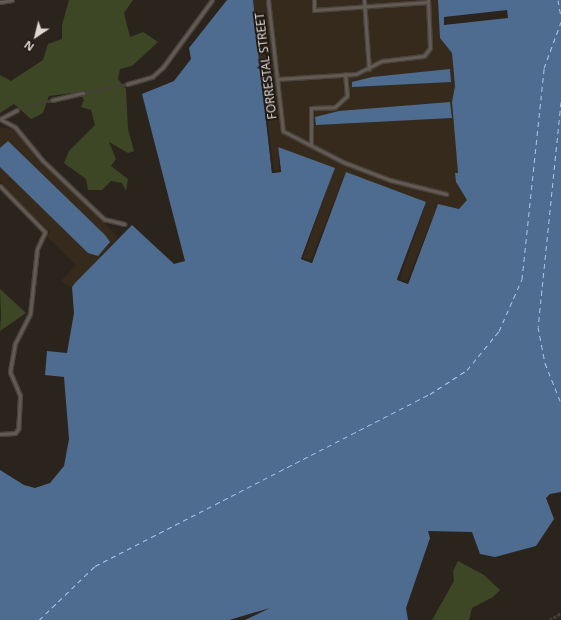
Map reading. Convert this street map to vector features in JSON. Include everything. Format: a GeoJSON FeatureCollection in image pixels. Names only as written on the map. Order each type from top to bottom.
{"type":"FeatureCollection","features":[{"type":"Feature","properties":{"kind":"street"},"geometry":{"type":"LineString","coordinates":[[0,2],[12,0]]}},
{"type":"Feature","properties":{"kind":"street"},"geometry":{"type":"LineString","coordinates":[[127,84],[152,77],[163,66],[212,0]]}},
{"type":"Feature","properties":{"kind":"street","name":"FORRESTAL STREET"},"geometry":{"type":"LineString","coordinates":[[268,0],[282,130],[311,145]]}},
{"type":"Feature","properties":{"kind":"street"},"geometry":{"type":"LineString","coordinates":[[277,79],[345,74],[369,69],[382,61],[424,56],[428,53],[430,27],[428,1],[314,10],[314,0]]}},
{"type":"Feature","properties":{"kind":"street"},"geometry":{"type":"LineString","coordinates":[[364,0],[369,69]]}},
{"type":"Feature","properties":{"kind":"street"},"geometry":{"type":"LineString","coordinates":[[345,74],[347,96],[335,107],[311,108],[311,145],[333,158],[390,180],[446,194]]}},
{"type":"Feature","properties":{"kind":"street"},"geometry":{"type":"LineString","coordinates":[[52,100],[83,93]]}},
{"type":"Feature","properties":{"kind":"street"},"geometry":{"type":"LineString","coordinates":[[0,119],[17,110]]}},
{"type":"Feature","properties":{"kind":"street"},"geometry":{"type":"LineString","coordinates":[[0,119],[14,127],[42,160],[104,219],[124,224]]}},
{"type":"Feature","properties":{"kind":"street"},"geometry":{"type":"LineString","coordinates":[[0,186],[45,232],[37,249],[30,314],[15,343],[10,372],[20,396],[15,433],[0,434]]}},
{"type":"Feature","properties":{"kind":"shaded area"},"geometry":{"type":"Polygon","coordinates":[[[253,0],[438,0],[440,38],[452,53],[455,86],[452,103],[458,173],[456,182],[467,200],[459,209],[438,204],[408,284],[301,259],[292,153],[279,147],[281,172],[272,173],[253,0]]]}},
{"type":"Feature","properties":{"kind":"shaded area"},"geometry":{"type":"Polygon","coordinates":[[[0,127],[12,129],[26,141],[35,157],[118,237],[72,287],[61,281],[76,265],[47,236],[50,232],[0,182],[0,127]]]}},
{"type":"Feature","properties":{"kind":"green space"},"geometry":{"type":"Polygon","coordinates":[[[69,0],[133,0],[124,13],[130,37],[143,32],[158,42],[132,66],[120,69],[118,79],[126,89],[128,129],[134,151],[128,153],[109,142],[116,159],[111,166],[128,179],[126,191],[122,183],[111,181],[102,190],[88,190],[86,179],[64,163],[69,151],[95,125],[91,110],[81,107],[84,100],[80,92],[49,96],[43,113],[31,119],[14,104],[0,113],[0,75],[11,81],[43,60],[48,44],[62,39],[62,25],[69,0]]]}},
{"type":"Feature","properties":{"kind":"green space"},"geometry":{"type":"Polygon","coordinates":[[[0,289],[26,313],[0,331],[1,317],[0,289]]]}},
{"type":"Feature","properties":{"kind":"green space"},"geometry":{"type":"Polygon","coordinates":[[[458,561],[484,575],[500,590],[493,597],[472,608],[469,620],[432,620],[454,581],[453,571],[458,561]]]}},
{"type":"Feature","properties":{"kind":"water"},"geometry":{"type":"Polygon","coordinates":[[[227,0],[253,0],[272,173],[281,172],[278,147],[335,168],[301,259],[312,263],[346,172],[426,202],[397,279],[408,284],[438,204],[459,209],[467,200],[456,182],[455,173],[458,173],[452,102],[455,86],[452,53],[440,38],[438,0],[561,0],[561,492],[550,494],[546,498],[554,519],[536,546],[495,557],[480,554],[472,532],[428,531],[430,538],[406,608],[408,620],[245,620],[270,608],[229,620],[0,620],[0,470],[24,485],[35,488],[50,483],[64,466],[69,439],[64,377],[45,375],[47,351],[67,353],[74,313],[72,287],[132,225],[174,264],[185,261],[142,94],[174,81],[191,59],[189,48],[227,0]],[[507,10],[444,17],[444,25],[508,18],[507,10]]]}},
{"type":"Feature","properties":{"kind":"water"},"geometry":{"type":"Polygon","coordinates":[[[450,69],[451,82],[352,87],[352,82],[372,77],[450,69]]]}},
{"type":"Feature","properties":{"kind":"water"},"geometry":{"type":"Polygon","coordinates":[[[450,102],[452,118],[316,125],[315,117],[339,111],[450,102]]]}},
{"type":"Feature","properties":{"kind":"water"},"geometry":{"type":"Polygon","coordinates":[[[8,141],[105,235],[110,242],[98,256],[88,253],[0,167],[0,148],[8,141]]]}},
{"type":"Feature","properties":{"kind":"pier"},"geometry":{"type":"Polygon","coordinates":[[[252,0],[274,171],[279,170],[278,145],[281,172],[272,173],[252,0]]]}},
{"type":"Feature","properties":{"kind":"pier"},"geometry":{"type":"Polygon","coordinates":[[[335,167],[303,258],[311,260],[346,171],[312,263],[301,259],[335,167]]]}},
{"type":"Feature","properties":{"kind":"pier"},"geometry":{"type":"Polygon","coordinates":[[[427,200],[400,279],[407,281],[438,204],[408,284],[397,280],[427,200]]]}},
{"type":"Feature","properties":{"kind":"ferry route"},"geometry":{"type":"LineString","coordinates":[[558,0],[561,17]]}},
{"type":"Feature","properties":{"kind":"ferry route"},"geometry":{"type":"LineString","coordinates":[[39,620],[95,566],[430,394],[467,370],[499,331],[522,279],[544,68],[561,22]]}},
{"type":"Feature","properties":{"kind":"ferry route"},"geometry":{"type":"LineString","coordinates":[[561,102],[538,327],[545,363],[561,403]]}},
{"type":"Feature","properties":{"kind":"tunnel"},"geometry":{"type":"LineString","coordinates":[[83,93],[127,84]]}},
{"type":"Feature","properties":{"kind":"tunnel"},"geometry":{"type":"LineString","coordinates":[[17,110],[52,100]]}},
{"type":"Feature","properties":{"kind":"tunnel"},"geometry":{"type":"LineString","coordinates":[[550,620],[561,613]]}}]}
